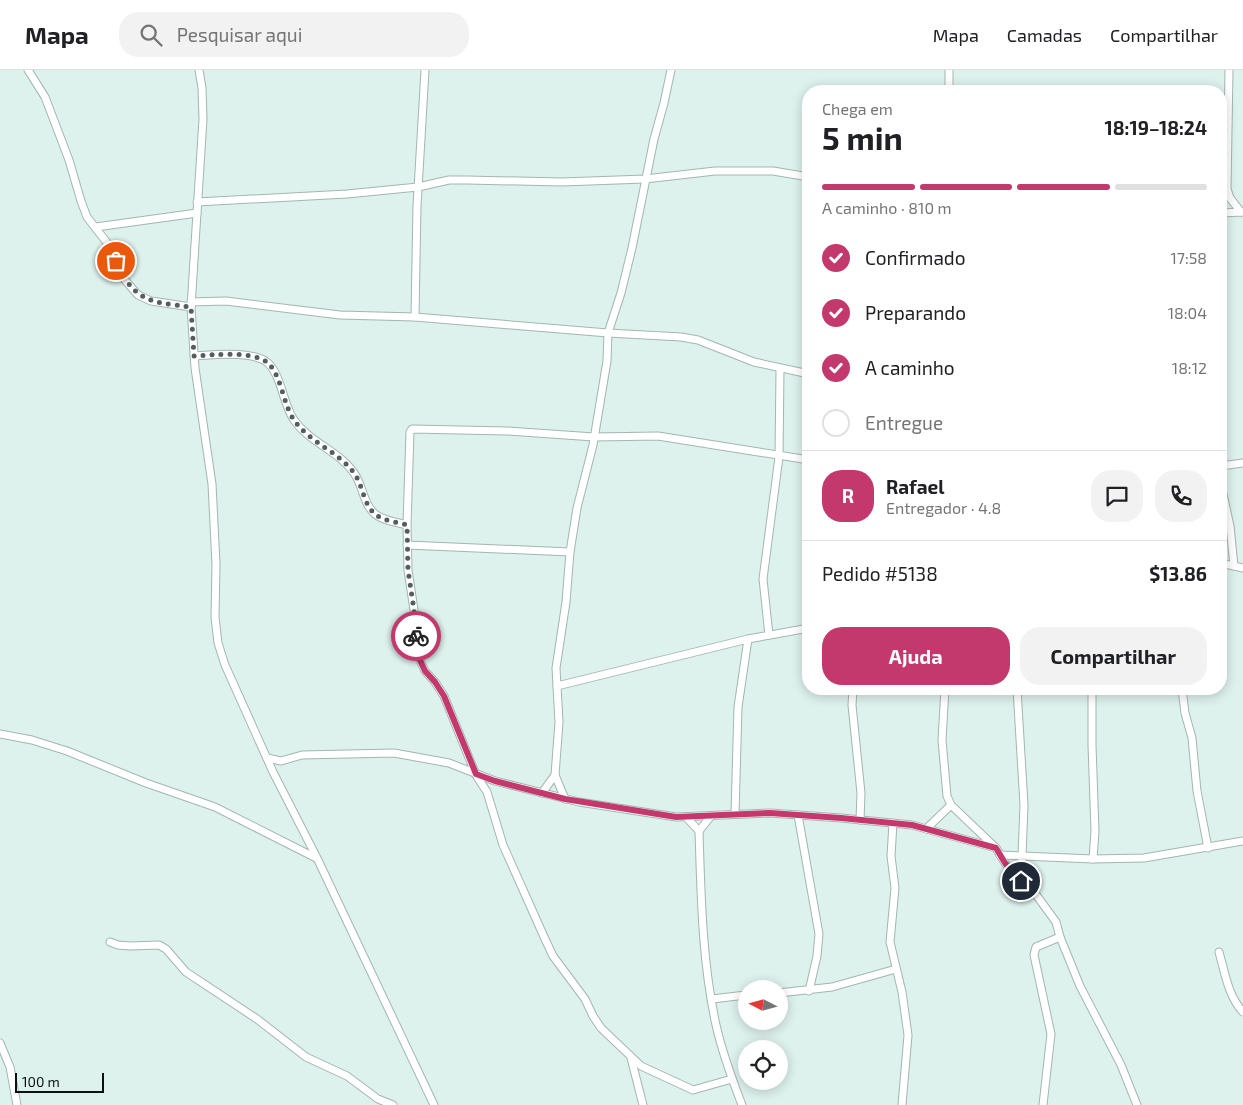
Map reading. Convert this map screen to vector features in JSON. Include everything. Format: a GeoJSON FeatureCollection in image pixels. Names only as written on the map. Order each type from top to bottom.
{"type":"FeatureCollection","features":[{"type":"Feature","properties":{"kind":"street"},"geometry":{"type":"LineString","coordinates":[[28,70],[45,97],[69,160],[81,202],[88,217],[108,244],[124,278],[138,294],[151,301],[191,304],[226,301],[340,315],[415,317],[608,334],[681,337],[698,340],[754,362],[802,373]]}},
{"type":"Feature","properties":{"kind":"street"},"geometry":{"type":"LineString","coordinates":[[199,70],[202,88],[203,119],[191,304],[194,356],[212,484],[216,564],[215,617],[218,643],[225,665],[273,772],[317,858],[434,1105]]}},
{"type":"Feature","properties":{"kind":"street"},"geometry":{"type":"LineString","coordinates":[[415,317],[418,187],[426,70]]}},
{"type":"Feature","properties":{"kind":"street"},"geometry":{"type":"LineString","coordinates":[[565,799],[555,775],[559,722],[557,654],[566,602],[570,552],[577,508],[594,437],[607,361],[608,334],[621,293],[632,248],[671,70]]}},
{"type":"Feature","properties":{"kind":"street"},"geometry":{"type":"LineString","coordinates":[[948,85],[949,70]]}},
{"type":"Feature","properties":{"kind":"street"},"geometry":{"type":"LineString","coordinates":[[1229,70],[1227,189],[1230,198],[1242,212]]}},
{"type":"Feature","properties":{"kind":"street"},"geometry":{"type":"LineString","coordinates":[[197,202],[347,194],[418,187],[449,180],[562,182],[646,179],[715,172],[773,171],[802,176]]}},
{"type":"Feature","properties":{"kind":"street"},"geometry":{"type":"LineString","coordinates":[[96,227],[197,212]]}},
{"type":"Feature","properties":{"kind":"street"},"geometry":{"type":"LineString","coordinates":[[1227,213],[1242,212]]}},
{"type":"Feature","properties":{"kind":"street"},"geometry":{"type":"LineString","coordinates":[[194,356],[230,353],[256,358],[269,364],[276,377],[286,407],[294,421],[304,432],[355,473],[368,506],[374,514],[407,525]]}},
{"type":"Feature","properties":{"kind":"street"},"geometry":{"type":"LineString","coordinates":[[769,635],[763,579],[779,457],[780,368]]}},
{"type":"Feature","properties":{"kind":"street"},"geometry":{"type":"LineString","coordinates":[[732,1079],[693,1090],[653,1072],[631,1058],[601,1028],[585,999],[553,956],[503,845],[487,792],[476,774],[444,696],[425,671],[420,660],[410,589],[407,545],[410,430],[507,431],[594,437],[658,436],[802,459]]}},
{"type":"Feature","properties":{"kind":"street"},"geometry":{"type":"LineString","coordinates":[[1227,465],[1243,463]]}},
{"type":"Feature","properties":{"kind":"street"},"geometry":{"type":"LineString","coordinates":[[1227,512],[1234,566]]}},
{"type":"Feature","properties":{"kind":"street"},"geometry":{"type":"LineString","coordinates":[[407,545],[570,552]]}},
{"type":"Feature","properties":{"kind":"street"},"geometry":{"type":"LineString","coordinates":[[1227,564],[1243,568]]}},
{"type":"Feature","properties":{"kind":"street"},"geometry":{"type":"LineString","coordinates":[[557,686],[748,639],[802,629]]}},
{"type":"Feature","properties":{"kind":"street"},"geometry":{"type":"LineString","coordinates":[[735,814],[738,707],[748,639]]}},
{"type":"Feature","properties":{"kind":"street"},"geometry":{"type":"LineString","coordinates":[[853,695],[861,793],[860,820]]}},
{"type":"Feature","properties":{"kind":"street"},"geometry":{"type":"LineString","coordinates":[[945,695],[942,740],[948,796],[951,805],[998,851],[1005,863],[1038,896],[1056,922],[1080,986],[1121,1065],[1137,1105]]}},
{"type":"Feature","properties":{"kind":"street"},"geometry":{"type":"LineString","coordinates":[[1017,695],[1024,806],[1021,881]]}},
{"type":"Feature","properties":{"kind":"street"},"geometry":{"type":"LineString","coordinates":[[1092,695],[1095,831],[1093,859]]}},
{"type":"Feature","properties":{"kind":"street"},"geometry":{"type":"LineString","coordinates":[[1183,695],[1185,713],[1192,738],[1197,791],[1208,848]]}},
{"type":"Feature","properties":{"kind":"street"},"geometry":{"type":"LineString","coordinates":[[0,734],[32,740],[58,748],[146,783],[215,806],[317,858]]}},
{"type":"Feature","properties":{"kind":"street"},"geometry":{"type":"LineString","coordinates":[[267,758],[281,761],[302,755],[394,754],[450,763],[495,781],[565,799],[676,817],[770,813],[894,823],[926,828],[998,851],[1022,855],[1093,859],[1144,858],[1243,841]]}},
{"type":"Feature","properties":{"kind":"street"},"geometry":{"type":"LineString","coordinates":[[273,772],[281,761]]}},
{"type":"Feature","properties":{"kind":"street"},"geometry":{"type":"LineString","coordinates":[[542,793],[555,775]]}},
{"type":"Feature","properties":{"kind":"street"},"geometry":{"type":"LineString","coordinates":[[926,828],[951,805]]}},
{"type":"Feature","properties":{"kind":"street"},"geometry":{"type":"LineString","coordinates":[[798,815],[819,934],[817,956],[809,991]]}},
{"type":"Feature","properties":{"kind":"street"},"geometry":{"type":"LineString","coordinates":[[686,816],[699,831],[704,935],[712,999],[722,1051],[742,1105]]}},
{"type":"Feature","properties":{"kind":"street"},"geometry":{"type":"LineString","coordinates":[[699,831],[711,816]]}},
{"type":"Feature","properties":{"kind":"street"},"geometry":{"type":"LineString","coordinates":[[894,823],[891,856],[895,888],[890,942],[902,992],[908,1035],[902,1105]]}},
{"type":"Feature","properties":{"kind":"street"},"geometry":{"type":"LineString","coordinates":[[1043,1105],[1051,1034],[1034,955],[1036,946],[1060,936]]}},
{"type":"Feature","properties":{"kind":"street"},"geometry":{"type":"LineString","coordinates":[[110,942],[130,946],[159,946],[166,949],[186,972],[257,1019],[306,1057],[347,1076],[378,1099],[393,1105]]}},
{"type":"Feature","properties":{"kind":"street"},"geometry":{"type":"LineString","coordinates":[[1219,952],[1234,1002],[1243,1012]]}},
{"type":"Feature","properties":{"kind":"street"},"geometry":{"type":"LineString","coordinates":[[788,992],[832,987],[896,969]]}},
{"type":"Feature","properties":{"kind":"street"},"geometry":{"type":"LineString","coordinates":[[712,999],[738,996]]}},
{"type":"Feature","properties":{"kind":"street"},"geometry":{"type":"LineString","coordinates":[[0,1043],[10,1067],[17,1105]]}},
{"type":"Feature","properties":{"kind":"street"},"geometry":{"type":"LineString","coordinates":[[631,1058],[643,1105]]}},
{"type":"Feature","properties":{"kind":"way so far"},"geometry":{"type":"LineString","coordinates":[[116,261],[124,278],[138,294],[151,301],[191,307],[194,356],[230,353],[256,358],[269,364],[276,377],[286,407],[294,421],[304,432],[355,473],[368,506],[374,514],[407,525],[408,570],[416,636]]}},
{"type":"Feature","properties":{"kind":"route"},"geometry":{"type":"LineString","coordinates":[[416,636],[420,660],[425,671],[444,696],[476,774],[495,781],[565,799],[676,817],[770,813],[912,825],[996,848],[1005,863],[1021,881]]}}]}
